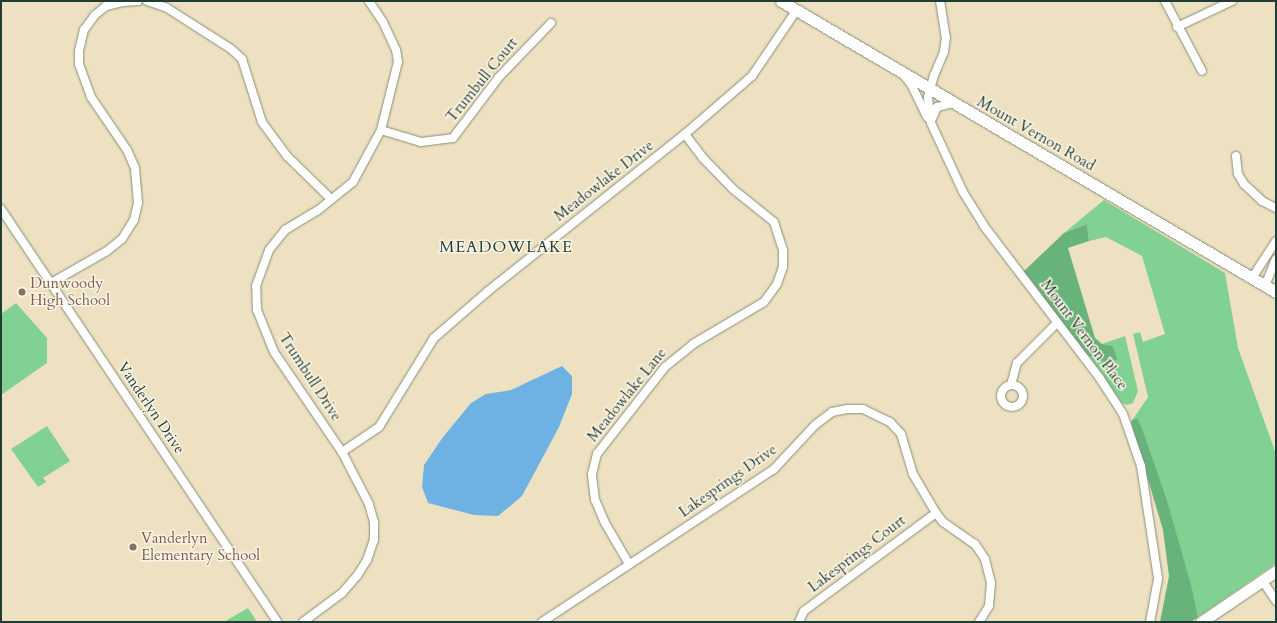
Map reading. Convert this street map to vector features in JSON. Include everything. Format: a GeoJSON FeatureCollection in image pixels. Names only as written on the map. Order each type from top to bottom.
{"type":"FeatureCollection","features":[{"type":"Feature","properties":{"kind":"main road","name":"Mount Vernon Road"},"geometry":{"type":"LineString","coordinates":[[781,1],[1276,292]]}},
{"type":"Feature","properties":{"kind":"main road"},"geometry":{"type":"LineString","coordinates":[[1201,622],[1276,571]]}},
{"type":"Feature","properties":{"kind":"street"},"geometry":{"type":"LineString","coordinates":[[51,283],[107,251],[122,239],[134,220],[138,203],[135,168],[126,150],[91,97],[79,64],[79,50],[84,30],[95,15],[106,6],[123,2],[138,1]]}},
{"type":"Feature","properties":{"kind":"street"},"geometry":{"type":"LineString","coordinates":[[147,1],[167,8],[231,49],[242,59],[251,83],[256,108],[265,127],[286,156],[330,199]]}},
{"type":"Feature","properties":{"kind":"street","name":"Trumbull Drive"},"geometry":{"type":"LineString","coordinates":[[302,622],[342,593],[357,576],[367,560],[374,540],[374,522],[369,504],[342,452],[274,352],[257,310],[256,286],[269,250],[285,230],[317,211],[353,182],[381,130],[398,62],[396,50],[383,22],[369,1]]}},
{"type":"Feature","properties":{"kind":"street"},"geometry":{"type":"LineString","coordinates":[[930,88],[944,52],[946,37],[940,1]]}},
{"type":"Feature","properties":{"kind":"street"},"geometry":{"type":"LineString","coordinates":[[1165,1],[1177,28],[1202,71]]}},
{"type":"Feature","properties":{"kind":"street"},"geometry":{"type":"LineString","coordinates":[[1177,28],[1232,1]]}},
{"type":"Feature","properties":{"kind":"street","name":"Meadowlake Drive"},"geometry":{"type":"LineString","coordinates":[[342,452],[379,427],[434,338],[487,292],[686,134],[752,76],[796,11]]}},
{"type":"Feature","properties":{"kind":"street","name":"Trumbull Court"},"geometry":{"type":"LineString","coordinates":[[381,130],[421,142],[453,138],[499,77],[551,23]]}},
{"type":"Feature","properties":{"kind":"street"},"geometry":{"type":"LineString","coordinates":[[899,70],[911,84],[932,121]]}},
{"type":"Feature","properties":{"kind":"street","name":"Mount Vernon Place"},"geometry":{"type":"LineString","coordinates":[[930,88],[928,98],[932,121],[963,192],[984,226],[1120,408],[1133,437],[1142,473],[1158,579],[1150,622]]}},
{"type":"Feature","properties":{"kind":"street"},"geometry":{"type":"LineString","coordinates":[[932,121],[938,107],[953,103]]}},
{"type":"Feature","properties":{"kind":"street","name":"Meadowlake Lane"},"geometry":{"type":"LineString","coordinates":[[629,564],[605,523],[595,500],[592,474],[597,454],[665,366],[693,344],[764,302],[777,284],[783,267],[783,250],[774,222],[733,189],[703,158],[686,134]]}},
{"type":"Feature","properties":{"kind":"street"},"geometry":{"type":"LineString","coordinates":[[1236,156],[1238,174],[1244,184],[1262,201],[1276,208]]}},
{"type":"Feature","properties":{"kind":"street","name":"Vanderlyn Drive"},"geometry":{"type":"LineString","coordinates":[[1,209],[277,622]]}},
{"type":"Feature","properties":{"kind":"street"},"geometry":{"type":"LineString","coordinates":[[1252,278],[1276,241]]}},
{"type":"Feature","properties":{"kind":"street"},"geometry":{"type":"LineString","coordinates":[[1265,286],[1276,259]]}},
{"type":"Feature","properties":{"kind":"street"},"geometry":{"type":"LineString","coordinates":[[1011,385],[1017,363],[1057,323]]}},
{"type":"Feature","properties":{"kind":"street","name":"Lakesprings Drive"},"geometry":{"type":"LineString","coordinates":[[542,622],[774,469],[815,425],[832,412],[847,409],[863,409],[877,414],[890,422],[901,434],[913,474],[936,513],[943,522],[975,544],[986,558],[991,583],[989,606],[979,622]]}},
{"type":"Feature","properties":{"kind":"street","name":"Lakesprings Court"},"geometry":{"type":"LineString","coordinates":[[799,622],[804,611],[936,513]]}},
{"type":"Feature","properties":{"kind":"street"},"geometry":{"type":"LineString","coordinates":[[1262,580],[1276,601]]}},
{"type":"Feature","properties":{"kind":"green space"},"geometry":{"type":"Polygon","coordinates":[[[1104,200],[1225,273],[1238,348],[1276,454],[1276,563],[1198,617],[1167,500],[1145,436],[1138,420],[1133,419],[1148,397],[1133,334],[1140,332],[1143,342],[1165,334],[1142,256],[1106,237],[1089,241],[1087,224],[1064,233],[1104,200]]]}},
{"type":"Feature","properties":{"kind":"green space"},"geometry":{"type":"Polygon","coordinates":[[[1087,224],[1089,241],[1068,248],[1095,338],[1102,344],[1112,346],[1115,352],[1117,359],[1110,364],[1087,355],[1023,272],[1064,233],[1087,224]]]}},
{"type":"Feature","properties":{"kind":"green space"},"geometry":{"type":"Polygon","coordinates":[[[16,303],[47,338],[47,363],[1,395],[1,314],[16,303]]]}},
{"type":"Feature","properties":{"kind":"green space"},"geometry":{"type":"Polygon","coordinates":[[[1125,336],[1138,391],[1133,403],[1126,405],[1121,402],[1087,355],[1110,364],[1102,344],[1125,336]]]}},
{"type":"Feature","properties":{"kind":"green space"},"geometry":{"type":"Polygon","coordinates":[[[1133,419],[1138,419],[1167,500],[1192,589],[1198,617],[1191,622],[1160,622],[1169,576],[1163,530],[1131,422],[1133,419]]]}},
{"type":"Feature","properties":{"kind":"green space"},"geometry":{"type":"Polygon","coordinates":[[[47,426],[70,461],[43,478],[46,482],[38,487],[11,449],[47,426]]]}},
{"type":"Feature","properties":{"kind":"green space"},"geometry":{"type":"Polygon","coordinates":[[[248,608],[257,622],[224,622],[248,608]]]}},
{"type":"Feature","properties":{"kind":"water"},"geometry":{"type":"Polygon","coordinates":[[[562,366],[572,376],[572,394],[559,427],[522,496],[498,516],[474,515],[428,503],[422,487],[424,465],[443,437],[471,403],[486,394],[511,390],[562,366]]]}},
{"type":"Feature","properties":{"kind":"place","name":"Dunwoody High School"},"geometry":{"type":"Point","coordinates":[22,292]}},
{"type":"Feature","properties":{"kind":"place","name":"Vanderlyn Elementary School"},"geometry":{"type":"Point","coordinates":[133,547]}},
{"type":"Feature","properties":{"kind":"district","name":"MEADOWLAKE"},"geometry":{"type":"Point","coordinates":[506,247]}}]}
